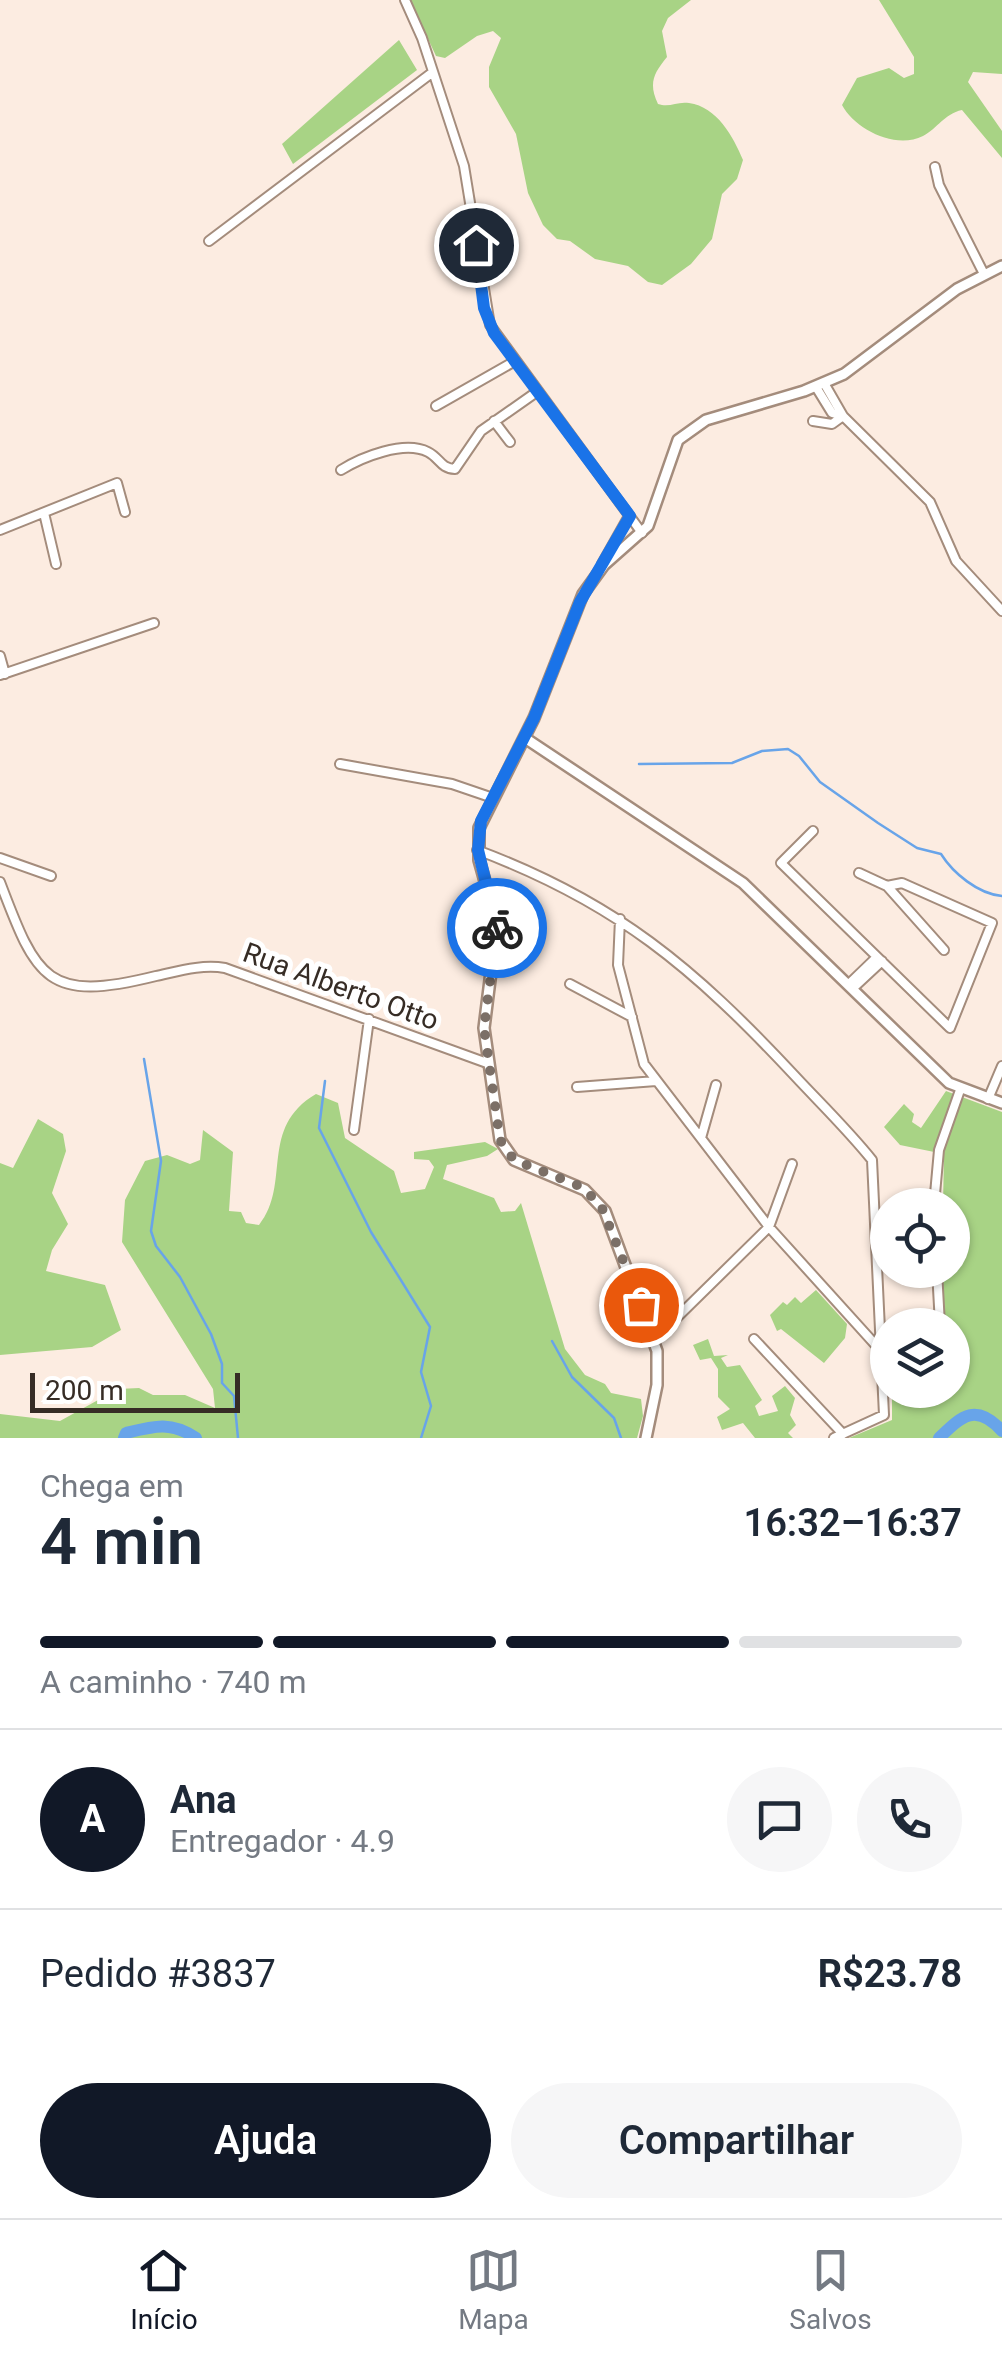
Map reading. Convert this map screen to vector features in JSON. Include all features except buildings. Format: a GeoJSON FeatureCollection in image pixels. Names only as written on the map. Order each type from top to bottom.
{"type":"FeatureCollection","features":[{"type":"Feature","properties":{"kind":"main road"},"geometry":{"type":"LineString","coordinates":[[646,1438],[658,1372],[654,1340],[600,1203],[577,1185],[522,1164],[504,1149],[484,1020],[498,933],[478,850],[479,828],[525,738],[580,602],[597,574],[643,533],[652,517],[668,459],[685,432],[706,420],[820,385],[870,358],[947,295],[1002,266]]}},
{"type":"Feature","properties":{"kind":"main road"},"geometry":{"type":"LineString","coordinates":[[525,738],[743,883],[960,1090],[1002,1102]]}},
{"type":"Feature","properties":{"kind":"street"},"geometry":{"type":"LineString","coordinates":[[405,0],[433,72],[466,178],[487,318],[643,533]]}},
{"type":"Feature","properties":{"kind":"street"},"geometry":{"type":"LineString","coordinates":[[209,241],[433,72]]}},
{"type":"Feature","properties":{"kind":"street"},"geometry":{"type":"LineString","coordinates":[[935,167],[939,185],[984,274]]}},
{"type":"Feature","properties":{"kind":"street"},"geometry":{"type":"LineString","coordinates":[[436,406],[516,361]]}},
{"type":"Feature","properties":{"kind":"street"},"geometry":{"type":"LineString","coordinates":[[820,385],[832,413],[843,416],[930,502],[956,561],[1002,611]]}},
{"type":"Feature","properties":{"kind":"street"},"geometry":{"type":"LineString","coordinates":[[342,470],[370,455],[415,450],[428,452],[446,468],[455,470],[476,436],[538,390]]}},
{"type":"Feature","properties":{"kind":"street"},"geometry":{"type":"LineString","coordinates":[[813,421],[832,424],[843,416]]}},
{"type":"Feature","properties":{"kind":"street"},"geometry":{"type":"LineString","coordinates":[[494,421],[510,442]]}},
{"type":"Feature","properties":{"kind":"street"},"geometry":{"type":"LineString","coordinates":[[0,530],[116,483],[125,512]]}},
{"type":"Feature","properties":{"kind":"street"},"geometry":{"type":"LineString","coordinates":[[44,513],[56,564]]}},
{"type":"Feature","properties":{"kind":"street"},"geometry":{"type":"LineString","coordinates":[[597,574],[630,516]]}},
{"type":"Feature","properties":{"kind":"street"},"geometry":{"type":"LineString","coordinates":[[0,656],[2,674],[154,624]]}},
{"type":"Feature","properties":{"kind":"street"},"geometry":{"type":"LineString","coordinates":[[340,764],[452,784],[493,798]]}},
{"type":"Feature","properties":{"kind":"street"},"geometry":{"type":"LineString","coordinates":[[812,831],[782,863],[950,1028],[992,923],[902,882],[888,886]]}},
{"type":"Feature","properties":{"kind":"street"},"geometry":{"type":"LineString","coordinates":[[478,850],[555,880],[620,919],[718,994],[872,1160],[882,1308]]}},
{"type":"Feature","properties":{"kind":"street"},"geometry":{"type":"LineString","coordinates":[[0,858],[51,876]]}},
{"type":"Feature","properties":{"kind":"street"},"geometry":{"type":"LineString","coordinates":[[859,873],[888,886],[944,950]]}},
{"type":"Feature","properties":{"kind":"street","name":"Rua Alberto Otto"},"geometry":{"type":"LineString","coordinates":[[0,882],[30,956],[61,983],[100,990],[214,966],[488,1063]]}},
{"type":"Feature","properties":{"kind":"street"},"geometry":{"type":"LineString","coordinates":[[620,919],[618,965],[644,1064],[770,1226],[870,1336]]}},
{"type":"Feature","properties":{"kind":"street"},"geometry":{"type":"LineString","coordinates":[[851,986],[880,959]]}},
{"type":"Feature","properties":{"kind":"street"},"geometry":{"type":"LineString","coordinates":[[570,984],[632,1016]]}},
{"type":"Feature","properties":{"kind":"street"},"geometry":{"type":"LineString","coordinates":[[354,1130],[369,1019]]}},
{"type":"Feature","properties":{"kind":"street"},"geometry":{"type":"LineString","coordinates":[[988,1099],[1002,1066]]}},
{"type":"Feature","properties":{"kind":"street"},"geometry":{"type":"LineString","coordinates":[[577,1087],[656,1081]]}},
{"type":"Feature","properties":{"kind":"street"},"geometry":{"type":"LineString","coordinates":[[700,1138],[716,1085]]}},
{"type":"Feature","properties":{"kind":"street"},"geometry":{"type":"LineString","coordinates":[[936,1188],[939,1150],[960,1090]]}},
{"type":"Feature","properties":{"kind":"street"},"geometry":{"type":"LineString","coordinates":[[654,1340],[770,1226],[792,1164]]}},
{"type":"Feature","properties":{"kind":"street"},"geometry":{"type":"LineString","coordinates":[[754,1339],[843,1434]]}},
{"type":"Feature","properties":{"kind":"street"},"geometry":{"type":"LineString","coordinates":[[834,1438],[884,1415],[884,1408]]}},
{"type":"Feature","properties":{"kind":"green space"},"geometry":{"type":"Polygon","coordinates":[[[410,0],[691,0],[668,18],[662,31],[667,57],[654,79],[655,97],[658,104],[689,103],[708,110],[729,132],[743,160],[737,179],[722,194],[712,239],[691,264],[662,285],[648,282],[628,266],[595,259],[570,241],[557,239],[543,225],[528,193],[516,134],[489,87],[489,67],[501,38],[493,31],[477,36],[445,58],[436,56],[410,0]]]}},
{"type":"Feature","properties":{"kind":"green space"},"geometry":{"type":"Polygon","coordinates":[[[879,0],[1002,0],[1002,74],[973,72],[968,82],[1002,131],[1002,158],[962,110],[912,140],[877,135],[848,114],[842,105],[857,78],[889,68],[904,78],[914,74],[914,57],[879,0]]]}},
{"type":"Feature","properties":{"kind":"green space"},"geometry":{"type":"Polygon","coordinates":[[[399,40],[417,70],[293,164],[282,144],[399,40]]]}},
{"type":"Feature","properties":{"kind":"green space"},"geometry":{"type":"Polygon","coordinates":[[[946,1091],[1002,1112],[1002,1438],[849,1438],[892,1420],[892,1408],[970,1408],[970,1308],[943,1308],[942,1288],[970,1288],[970,1188],[943,1188],[944,1154],[900,1145],[884,1127],[904,1104],[914,1114],[912,1122],[921,1128],[946,1091]]]}},
{"type":"Feature","properties":{"kind":"green space"},"geometry":{"type":"Polygon","coordinates":[[[316,1094],[338,1103],[345,1138],[394,1171],[401,1193],[425,1189],[434,1167],[429,1160],[414,1159],[414,1152],[485,1142],[498,1149],[487,1156],[447,1165],[443,1179],[494,1198],[501,1212],[515,1211],[521,1203],[565,1349],[585,1375],[605,1384],[611,1393],[641,1399],[643,1416],[637,1438],[0,1438],[0,1414],[60,1421],[118,1389],[185,1395],[215,1408],[213,1389],[122,1242],[125,1200],[145,1161],[167,1155],[190,1164],[200,1160],[203,1130],[233,1152],[229,1211],[241,1212],[246,1223],[259,1225],[274,1192],[287,1123],[316,1094]]]}},
{"type":"Feature","properties":{"kind":"green space"},"geometry":{"type":"Polygon","coordinates":[[[38,1119],[63,1134],[66,1151],[52,1193],[68,1224],[52,1250],[46,1271],[105,1285],[121,1330],[92,1347],[0,1355],[0,1163],[13,1168],[38,1119]]]}},
{"type":"Feature","properties":{"kind":"green space"},"geometry":{"type":"Polygon","coordinates":[[[816,1290],[847,1324],[845,1338],[824,1363],[781,1329],[777,1331],[770,1315],[783,1302],[787,1305],[795,1297],[801,1303],[816,1290]]]}},
{"type":"Feature","properties":{"kind":"green space"},"geometry":{"type":"Polygon","coordinates":[[[708,1339],[714,1356],[728,1355],[721,1358],[727,1367],[740,1365],[762,1400],[755,1406],[759,1416],[778,1411],[772,1396],[785,1386],[795,1398],[790,1415],[796,1425],[788,1433],[793,1438],[755,1438],[743,1423],[722,1430],[717,1417],[730,1409],[718,1397],[718,1369],[711,1358],[700,1360],[693,1345],[708,1339]]]}},
{"type":"Feature","properties":{"kind":"waterway"},"geometry":{"type":"LineString","coordinates":[[639,764],[732,763],[762,751],[788,749],[799,756],[820,782],[878,823],[917,848],[941,854],[975,887],[1002,896]]}},
{"type":"Feature","properties":{"kind":"waterway"},"geometry":{"type":"LineString","coordinates":[[144,1059],[161,1161],[151,1231],[156,1246],[180,1277],[211,1334],[222,1364],[222,1383],[234,1396],[238,1438]]}},
{"type":"Feature","properties":{"kind":"waterway"},"geometry":{"type":"LineString","coordinates":[[325,1081],[319,1128],[371,1232],[430,1327],[421,1372],[431,1406],[421,1438]]}},
{"type":"Feature","properties":{"kind":"waterway"},"geometry":{"type":"LineString","coordinates":[[552,1341],[572,1377],[614,1418],[621,1438]]}},
{"type":"Feature","properties":{"kind":"waterway"},"geometry":{"type":"LineString","coordinates":[[939,1438],[961,1419],[976,1415],[1002,1431]]}},
{"type":"Feature","properties":{"kind":"waterway"},"geometry":{"type":"LineString","coordinates":[[124,1438],[126,1433],[162,1426],[196,1438]]}},
{"type":"Feature","properties":{"kind":"way so far"},"geometry":{"type":"LineString","coordinates":[[497,928],[484,1028],[500,1140],[514,1160],[577,1185],[600,1203],[616,1234],[641,1305]]}},
{"type":"Feature","properties":{"kind":"route"},"geometry":{"type":"LineString","coordinates":[[476,245],[484,308],[494,333],[630,516],[580,602],[525,738],[481,821],[478,850],[497,928]]}}]}
